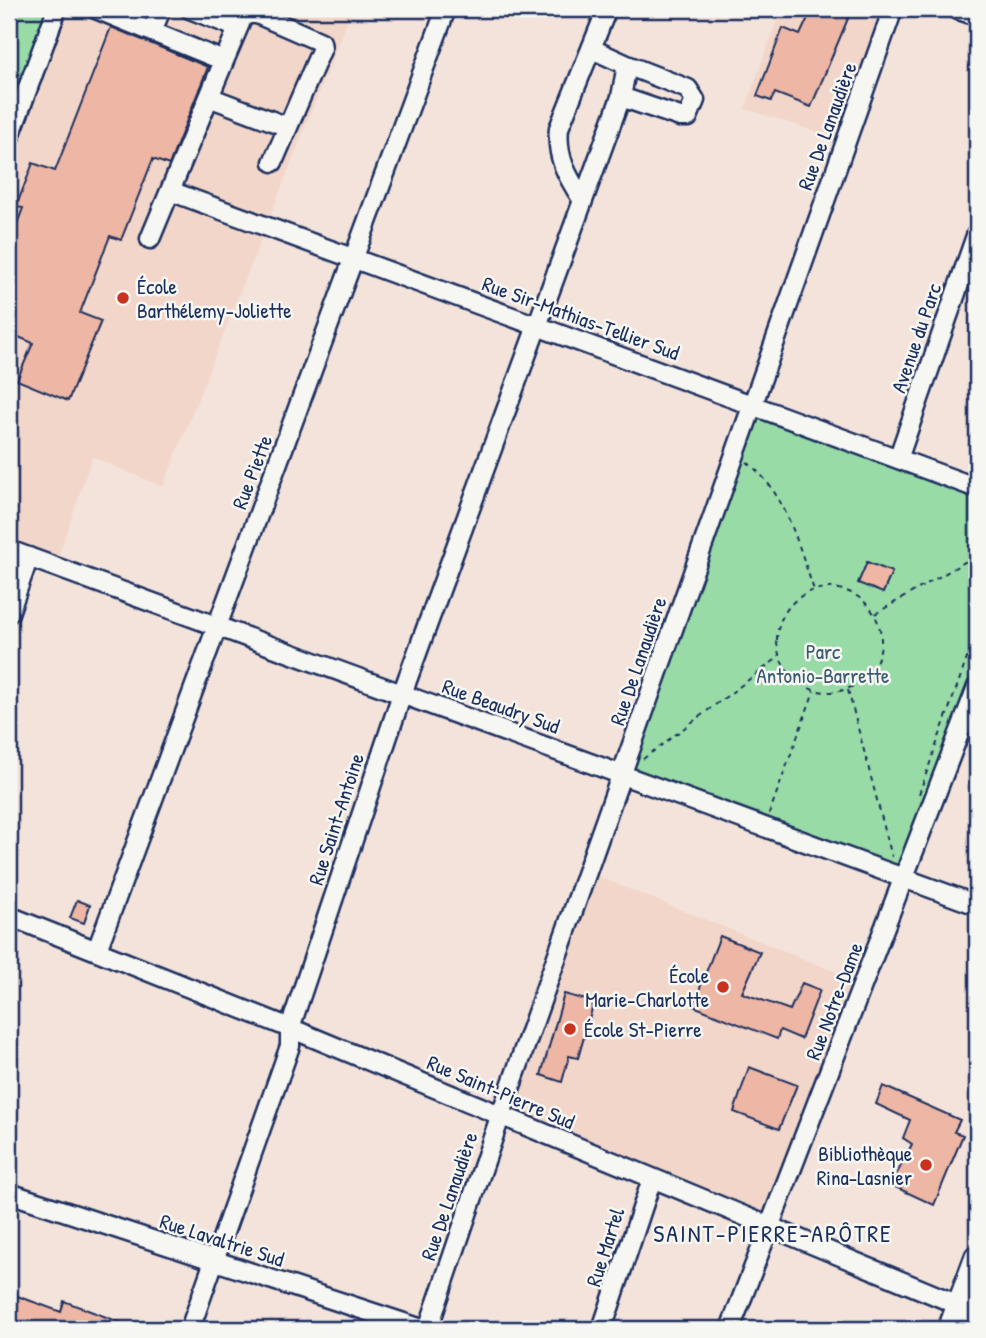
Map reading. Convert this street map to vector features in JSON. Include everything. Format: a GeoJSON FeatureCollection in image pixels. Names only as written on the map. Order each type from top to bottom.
{"type":"FeatureCollection","features":[{"type":"Feature","properties":{"kind":"main road"},"geometry":{"type":"LineString","coordinates":[[950,1329],[972,1313],[977,1257]]}},
{"type":"Feature","properties":{"kind":"street"},"geometry":{"type":"LineString","coordinates":[[9,138],[57,9]]}},
{"type":"Feature","properties":{"kind":"street"},"geometry":{"type":"LineString","coordinates":[[152,32],[161,9]]}},
{"type":"Feature","properties":{"kind":"street"},"geometry":{"type":"LineString","coordinates":[[190,9],[236,27]]}},
{"type":"Feature","properties":{"kind":"street","name":"Rue Piette"},"geometry":{"type":"LineString","coordinates":[[97,950],[446,9]]}},
{"type":"Feature","properties":{"kind":"street"},"geometry":{"type":"LineString","coordinates":[[582,199],[565,171],[557,145],[559,128],[607,9]]}},
{"type":"Feature","properties":{"kind":"street","name":"Rue De Lanaudière"},"geometry":{"type":"LineString","coordinates":[[428,1329],[500,1117],[893,9]]}},
{"type":"Feature","properties":{"kind":"street"},"geometry":{"type":"LineString","coordinates":[[956,9],[977,16]]}},
{"type":"Feature","properties":{"kind":"street"},"geometry":{"type":"LineString","coordinates":[[100,10],[224,61]]}},
{"type":"Feature","properties":{"kind":"street"},"geometry":{"type":"LineString","coordinates":[[150,239],[236,27],[241,16],[250,13],[321,42],[322,48],[273,162]]}},
{"type":"Feature","properties":{"kind":"street"},"geometry":{"type":"LineString","coordinates":[[592,49],[688,89],[695,100],[688,117],[680,117],[621,97]]}},
{"type":"Feature","properties":{"kind":"street","name":"Rue Saint-Antoine"},"geometry":{"type":"LineString","coordinates":[[190,1329],[290,1046],[290,1028],[402,694],[621,97],[627,65]]}},
{"type":"Feature","properties":{"kind":"street"},"geometry":{"type":"LineString","coordinates":[[209,97],[288,127]]}},
{"type":"Feature","properties":{"kind":"street","name":"Rue Sir-Mathias-Tellier Sud"},"geometry":{"type":"LineString","coordinates":[[170,191],[977,488]]}},
{"type":"Feature","properties":{"kind":"street","name":"Avenue du Parc"},"geometry":{"type":"LineString","coordinates":[[898,459],[977,233]]}},
{"type":"Feature","properties":{"kind":"street","name":"Rue Beaudry Sud"},"geometry":{"type":"LineString","coordinates":[[9,550],[977,905]]}},
{"type":"Feature","properties":{"kind":"street"},"geometry":{"type":"LineString","coordinates":[[9,613],[29,557]]}},
{"type":"Feature","properties":{"kind":"street","name":"Rue Notre-Dame"},"geometry":{"type":"LineString","coordinates":[[730,1329],[977,687]]}},
{"type":"Feature","properties":{"kind":"street","name":"Rue Saint-Pierre Sud"},"geometry":{"type":"LineString","coordinates":[[9,916],[290,1028],[972,1313]]}},
{"type":"Feature","properties":{"kind":"street","name":"Rue Martel"},"geometry":{"type":"LineString","coordinates":[[602,1329],[652,1179]]}},
{"type":"Feature","properties":{"kind":"street","name":"Rue Lavaltrie Sud"},"geometry":{"type":"LineString","coordinates":[[9,1193],[422,1329]]}},
{"type":"Feature","properties":{"kind":"path"},"geometry":{"type":"LineString","coordinates":[[735,453],[758,471],[786,511],[814,590]]}},
{"type":"Feature","properties":{"kind":"path"},"geometry":{"type":"LineString","coordinates":[[875,615],[977,555]]}},
{"type":"Feature","properties":{"kind":"path"},"geometry":{"type":"LineString","coordinates":[[832,588],[849,591],[864,601],[875,615],[881,632],[881,649],[875,666],[863,680],[848,689],[831,692],[815,690],[794,677],[780,657],[777,640],[779,624],[787,609],[799,597],[814,590],[832,588]]}},
{"type":"Feature","properties":{"kind":"path"},"geometry":{"type":"LineString","coordinates":[[915,805],[977,630]]}},
{"type":"Feature","properties":{"kind":"path"},"geometry":{"type":"LineString","coordinates":[[644,759],[780,657]]}},
{"type":"Feature","properties":{"kind":"path"},"geometry":{"type":"LineString","coordinates":[[848,689],[894,865],[897,855]]}},
{"type":"Feature","properties":{"kind":"path"},"geometry":{"type":"LineString","coordinates":[[765,827],[815,690]]}},
{"type":"Feature","properties":{"kind":"shaded area","name":"École Barthélemy-Joliette"},"geometry":{"type":"Polygon","coordinates":[[[57,9],[352,9],[163,487],[92,457],[57,561],[9,545],[9,139],[57,9]]]}},
{"type":"Feature","properties":{"kind":"shaded area"},"geometry":{"type":"Polygon","coordinates":[[[781,9],[896,9],[849,142],[745,109],[781,9]]]}},
{"type":"Feature","properties":{"kind":"shaded area"},"geometry":{"type":"Polygon","coordinates":[[[584,871],[866,984],[771,1227],[500,1117],[584,871]]]}},
{"type":"Feature","properties":{"kind":"green space"},"geometry":{"type":"Polygon","coordinates":[[[9,9],[47,9],[9,112],[9,9]]]}},
{"type":"Feature","properties":{"kind":"green space","name":"Parc Antonio-Barrette"},"geometry":{"type":"Polygon","coordinates":[[[752,404],[977,488],[977,687],[905,879],[623,775],[752,404]]]}},
{"type":"Feature","properties":{"kind":"building"},"geometry":{"type":"Polygon","coordinates":[[[812,9],[852,9],[811,107],[775,93],[771,101],[757,96],[783,28],[800,35],[812,9]]]}},
{"type":"Feature","properties":{"kind":"building"},"geometry":{"type":"Polygon","coordinates":[[[111,27],[208,67],[169,165],[153,159],[121,240],[110,236],[80,313],[101,321],[68,401],[17,380],[33,343],[9,333],[9,245],[23,208],[16,207],[33,163],[55,171],[111,27]]]}},
{"type":"Feature","properties":{"kind":"building"},"geometry":{"type":"Polygon","coordinates":[[[867,562],[892,572],[883,593],[858,583],[867,562]]]}},
{"type":"Feature","properties":{"kind":"building"},"geometry":{"type":"Polygon","coordinates":[[[77,900],[90,905],[84,923],[70,918],[77,900]]]}},
{"type":"Feature","properties":{"kind":"building","name":"École Marie-Charlotte"},"geometry":{"type":"Polygon","coordinates":[[[720,936],[760,952],[742,993],[790,1010],[802,983],[820,990],[801,1039],[780,1030],[777,1039],[693,1006],[720,936]]]}},
{"type":"Feature","properties":{"kind":"building","name":"École St-Pierre"},"geometry":{"type":"Polygon","coordinates":[[[564,994],[594,1002],[578,1058],[569,1056],[562,1082],[541,1075],[564,994]]]}},
{"type":"Feature","properties":{"kind":"building"},"geometry":{"type":"Polygon","coordinates":[[[749,1067],[797,1085],[779,1129],[734,1112],[749,1067]]]}},
{"type":"Feature","properties":{"kind":"building","name":"Bibliothèque Rina-Lasnier"},"geometry":{"type":"Polygon","coordinates":[[[883,1086],[960,1120],[954,1132],[963,1135],[934,1205],[891,1185],[912,1144],[903,1138],[910,1120],[876,1104],[883,1086]]]}},
{"type":"Feature","properties":{"kind":"building"},"geometry":{"type":"Polygon","coordinates":[[[12,1294],[61,1312],[64,1301],[138,1329],[9,1329],[9,1304],[12,1294]]]}},
{"type":"Feature","properties":{"kind":"place","name":"École Barthélemy-Joliette"},"geometry":{"type":"Point","coordinates":[123,298]}},
{"type":"Feature","properties":{"kind":"place","name":"École Marie-Charlotte"},"geometry":{"type":"Point","coordinates":[723,987]}},
{"type":"Feature","properties":{"kind":"place","name":"École St-Pierre"},"geometry":{"type":"Point","coordinates":[570,1029]}},
{"type":"Feature","properties":{"kind":"place","name":"Bibliothèque Rina-Lasnier"},"geometry":{"type":"Point","coordinates":[926,1165]}},
{"type":"Feature","properties":{"kind":"district","name":"SAINT-PIERRE-APÔTRE"},"geometry":{"type":"Point","coordinates":[773,1233]}}]}
